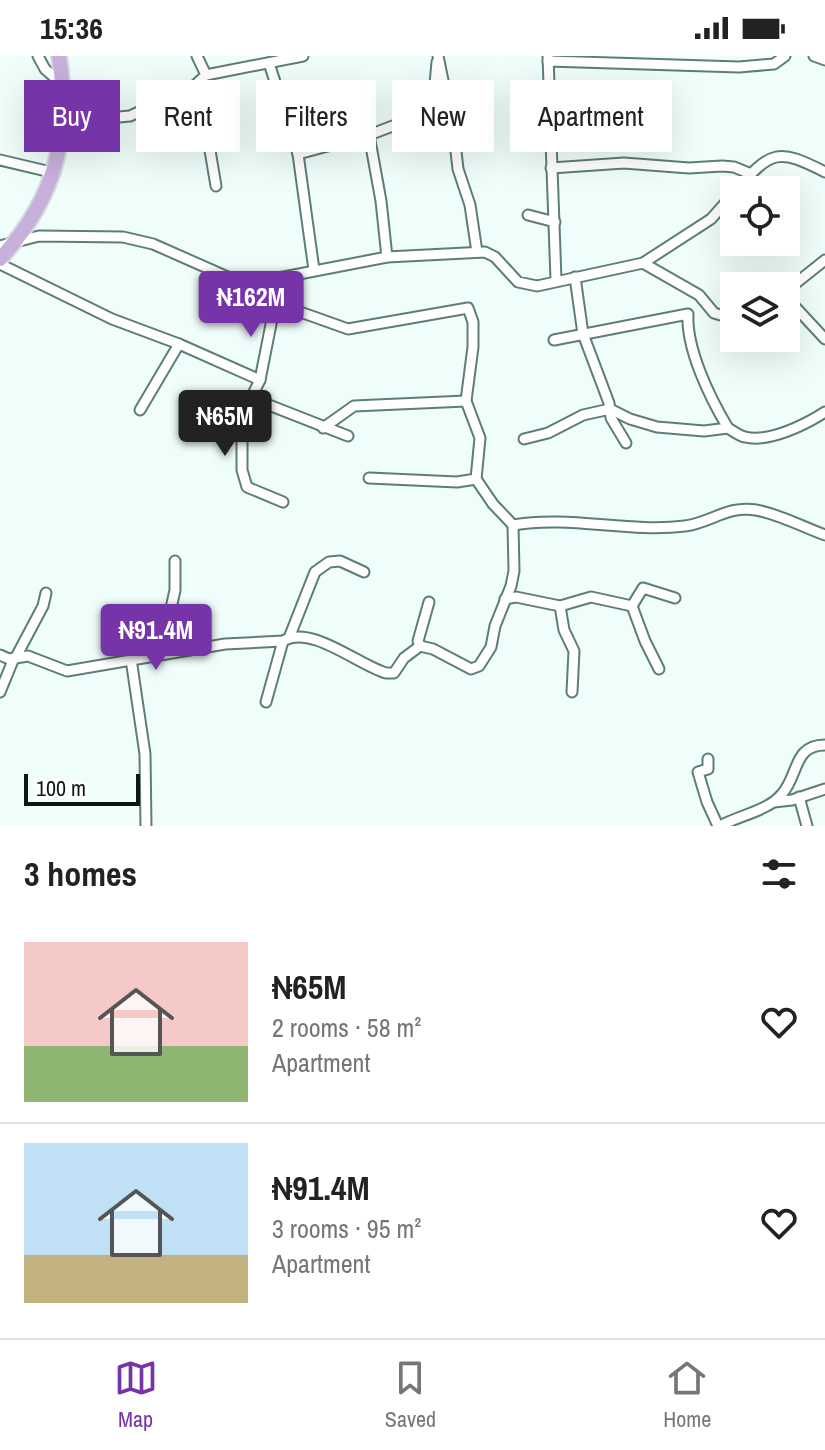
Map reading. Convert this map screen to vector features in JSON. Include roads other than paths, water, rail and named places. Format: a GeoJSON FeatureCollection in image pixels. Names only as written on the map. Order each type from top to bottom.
{"type":"FeatureCollection","features":[{"type":"Feature","properties":{"kind":"main road"},"geometry":{"type":"LineString","coordinates":[[59,56],[62,80]]}},
{"type":"Feature","properties":{"kind":"main road"},"geometry":{"type":"LineString","coordinates":[[0,261],[55,173],[58,152]]}},
{"type":"Feature","properties":{"kind":"street"},"geometry":{"type":"LineString","coordinates":[[38,56],[45,69],[57,80]]}},
{"type":"Feature","properties":{"kind":"street"},"geometry":{"type":"LineString","coordinates":[[197,56],[206,75]]}},
{"type":"Feature","properties":{"kind":"street"},"geometry":{"type":"LineString","coordinates":[[201,80],[206,75],[303,56]]}},
{"type":"Feature","properties":{"kind":"street"},"geometry":{"type":"LineString","coordinates":[[556,280],[548,58],[774,64],[785,56]]}},
{"type":"Feature","properties":{"kind":"street"},"geometry":{"type":"LineString","coordinates":[[814,56],[825,60]]}},
{"type":"Feature","properties":{"kind":"street"},"geometry":{"type":"LineString","coordinates":[[376,132],[430,110],[438,57]]}},
{"type":"Feature","properties":{"kind":"street"},"geometry":{"type":"LineString","coordinates":[[438,57],[477,252]]}},
{"type":"Feature","properties":{"kind":"street"},"geometry":{"type":"LineString","coordinates":[[269,63],[298,154],[314,270]]}},
{"type":"Feature","properties":{"kind":"street"},"geometry":{"type":"LineString","coordinates":[[210,152],[216,186]]}},
{"type":"Feature","properties":{"kind":"street"},"geometry":{"type":"LineString","coordinates":[[298,154],[305,152]]}},
{"type":"Feature","properties":{"kind":"street"},"geometry":{"type":"LineString","coordinates":[[372,152],[387,257]]}},
{"type":"Feature","properties":{"kind":"street"},"geometry":{"type":"LineString","coordinates":[[551,168],[624,163],[689,168],[734,167],[751,174],[766,161],[793,156],[825,172]]}},
{"type":"Feature","properties":{"kind":"street"},"geometry":{"type":"LineString","coordinates":[[0,160],[55,173]]}},
{"type":"Feature","properties":{"kind":"street"},"geometry":{"type":"LineString","coordinates":[[239,282],[268,280],[387,257],[485,252],[495,257],[518,282],[537,286],[643,263],[711,219],[720,208]]}},
{"type":"Feature","properties":{"kind":"street"},"geometry":{"type":"LineString","coordinates":[[528,215],[555,222]]}},
{"type":"Feature","properties":{"kind":"street"},"geometry":{"type":"LineString","coordinates":[[0,655],[28,656],[67,671],[225,644],[316,640],[386,673],[394,673],[404,658],[420,646],[433,649],[471,669],[479,666],[491,647],[514,571],[513,525],[493,504],[476,479],[480,438],[466,401],[473,347],[473,322],[468,308],[348,329],[261,298],[239,282],[153,244],[123,237],[39,236],[8,244]]}},
{"type":"Feature","properties":{"kind":"street"},"geometry":{"type":"LineString","coordinates":[[800,280],[825,260]]}},
{"type":"Feature","properties":{"kind":"street"},"geometry":{"type":"LineString","coordinates":[[0,261],[112,319],[179,344],[260,380]]}},
{"type":"Feature","properties":{"kind":"street"},"geometry":{"type":"LineString","coordinates":[[643,263],[699,295],[714,313],[720,315]]}},
{"type":"Feature","properties":{"kind":"street"},"geometry":{"type":"LineString","coordinates":[[575,277],[583,334],[611,418],[626,443]]}},
{"type":"Feature","properties":{"kind":"street"},"geometry":{"type":"LineString","coordinates":[[275,304],[260,380],[242,430],[243,480],[247,487],[256,492],[283,502]]}},
{"type":"Feature","properties":{"kind":"street"},"geometry":{"type":"LineString","coordinates":[[800,312],[825,339]]}},
{"type":"Feature","properties":{"kind":"street"},"geometry":{"type":"LineString","coordinates":[[554,340],[688,314],[692,345],[710,399],[728,428],[742,437],[758,439],[786,433],[824,415]]}},
{"type":"Feature","properties":{"kind":"street"},"geometry":{"type":"LineString","coordinates":[[140,410],[179,344]]}},
{"type":"Feature","properties":{"kind":"street"},"geometry":{"type":"LineString","coordinates":[[251,398],[348,436]]}},
{"type":"Feature","properties":{"kind":"street"},"geometry":{"type":"LineString","coordinates":[[323,428],[354,406],[466,401]]}},
{"type":"Feature","properties":{"kind":"street"},"geometry":{"type":"LineString","coordinates":[[524,439],[548,433],[583,415],[610,409],[657,427],[704,431],[728,428]]}},
{"type":"Feature","properties":{"kind":"street"},"geometry":{"type":"LineString","coordinates":[[369,478],[457,482],[476,479]]}},
{"type":"Feature","properties":{"kind":"street"},"geometry":{"type":"LineString","coordinates":[[513,525],[557,521],[619,527],[684,526],[738,509],[773,515],[825,535]]}},
{"type":"Feature","properties":{"kind":"street"},"geometry":{"type":"LineString","coordinates":[[161,654],[175,590],[175,561]]}},
{"type":"Feature","properties":{"kind":"street"},"geometry":{"type":"LineString","coordinates":[[266,702],[286,640],[315,572],[320,567],[340,561],[364,572]]}},
{"type":"Feature","properties":{"kind":"street"},"geometry":{"type":"LineString","coordinates":[[511,586],[527,599]]}},
{"type":"Feature","properties":{"kind":"street"},"geometry":{"type":"LineString","coordinates":[[632,606],[643,588],[675,598]]}},
{"type":"Feature","properties":{"kind":"street"},"geometry":{"type":"LineString","coordinates":[[0,692],[43,606],[46,593]]}},
{"type":"Feature","properties":{"kind":"street"},"geometry":{"type":"LineString","coordinates":[[505,599],[516,597],[560,606],[591,597],[632,606]]}},
{"type":"Feature","properties":{"kind":"street"},"geometry":{"type":"LineString","coordinates":[[420,646],[418,641],[429,602]]}},
{"type":"Feature","properties":{"kind":"street"},"geometry":{"type":"LineString","coordinates":[[560,606],[564,630],[574,651],[572,692]]}},
{"type":"Feature","properties":{"kind":"street"},"geometry":{"type":"LineString","coordinates":[[632,606],[659,669]]}},
{"type":"Feature","properties":{"kind":"street"},"geometry":{"type":"LineString","coordinates":[[131,659],[145,754],[146,826]]}},
{"type":"Feature","properties":{"kind":"street"},"geometry":{"type":"LineString","coordinates":[[774,802],[790,783],[803,751],[825,745]]}},
{"type":"Feature","properties":{"kind":"street"},"geometry":{"type":"LineString","coordinates":[[708,759],[708,769],[698,772],[707,802],[719,826],[774,802],[825,789]]}},
{"type":"Feature","properties":{"kind":"street"},"geometry":{"type":"LineString","coordinates":[[799,797],[807,826]]}}]}
